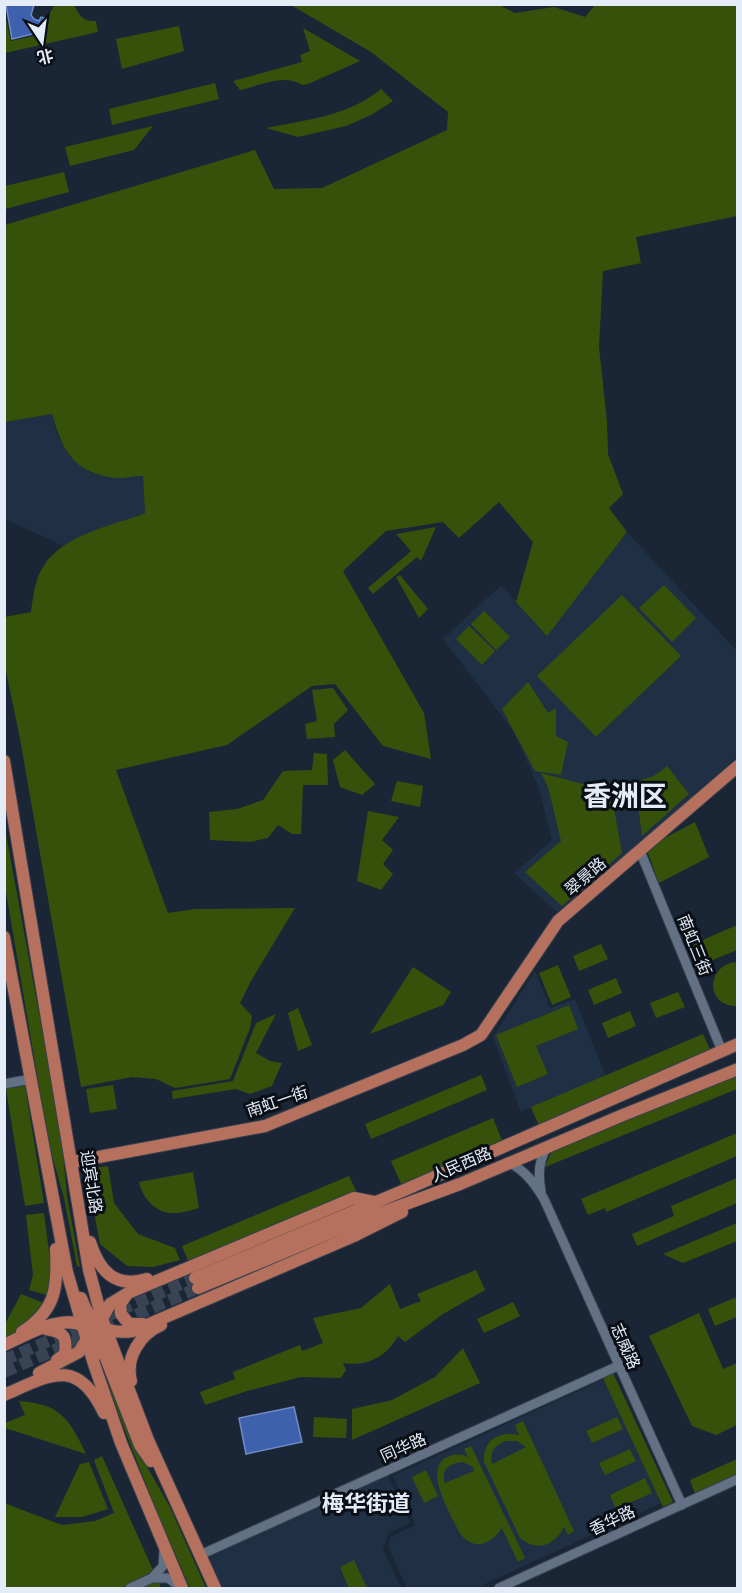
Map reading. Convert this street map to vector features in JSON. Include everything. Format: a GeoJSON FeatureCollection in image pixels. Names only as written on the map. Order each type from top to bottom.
{"type":"FeatureCollection","features":[{"type":"Feature","properties":{"kind":"main road","name":"迎宾北路"},"geometry":{"type":"LineString","coordinates":[[4,762],[96,1301],[95,1328]]}},
{"type":"Feature","properties":{"kind":"main road","name":"翠景路"},"geometry":{"type":"LineString","coordinates":[[481,1035],[558,921],[738,766]]}},
{"type":"Feature","properties":{"kind":"main road"},"geometry":{"type":"LineString","coordinates":[[4,937],[67,1272],[148,1440],[215,1588]]}},
{"type":"Feature","properties":{"kind":"main road","name":"南虹一街"},"geometry":{"type":"LineString","coordinates":[[72,1162],[265,1126],[468,1043],[481,1035]]}},
{"type":"Feature","properties":{"kind":"main road","name":"人民西路"},"geometry":{"type":"LineString","coordinates":[[194,1277],[354,1198],[375,1202],[738,1044]]}},
{"type":"Feature","properties":{"kind":"main road","name":"人民西路"},"geometry":{"type":"LineString","coordinates":[[194,1277],[354,1223],[460,1184],[508,1162],[738,1069]]}},
{"type":"Feature","properties":{"kind":"main road"},"geometry":{"type":"LineString","coordinates":[[46,1164],[59,1191],[80,1295],[85,1309],[95,1328],[140,1445],[171,1492]]}},
{"type":"Feature","properties":{"kind":"main road"},"geometry":{"type":"LineString","coordinates":[[4,1344],[69,1321],[119,1333],[133,1331],[356,1235],[460,1184]]}},
{"type":"Feature","properties":{"kind":"main road"},"geometry":{"type":"LineString","coordinates":[[78,1201],[94,1255],[101,1268],[113,1277],[126,1281],[140,1281],[194,1277]]}},
{"type":"Feature","properties":{"kind":"main road"},"geometry":{"type":"LineString","coordinates":[[4,1344],[42,1317],[52,1301],[58,1279],[57,1224]]}},
{"type":"Feature","properties":{"kind":"main road"},"geometry":{"type":"LineString","coordinates":[[4,1388],[79,1352],[110,1304],[128,1293],[194,1277]]}},
{"type":"Feature","properties":{"kind":"main road"},"geometry":{"type":"LineString","coordinates":[[148,1440],[129,1373],[132,1356],[141,1339],[152,1329],[207,1304],[251,1280]]}},
{"type":"Feature","properties":{"kind":"main road"},"geometry":{"type":"LineString","coordinates":[[128,1293],[120,1304],[121,1314],[129,1324],[146,1324]]}},
{"type":"Feature","properties":{"kind":"main road"},"geometry":{"type":"LineString","coordinates":[[44,1328],[56,1330],[64,1336],[66,1342],[65,1354],[47,1369]]}},
{"type":"Feature","properties":{"kind":"main road"},"geometry":{"type":"LineString","coordinates":[[95,1328],[93,1361],[121,1443],[182,1588]]}},
{"type":"Feature","properties":{"kind":"main road"},"geometry":{"type":"LineString","coordinates":[[4,1395],[51,1375],[62,1374],[77,1378],[88,1386],[97,1399],[142,1496]]}},
{"type":"Feature","properties":{"kind":"street","name":"南虹三街"},"geometry":{"type":"LineString","coordinates":[[640,851],[722,1051]]}},
{"type":"Feature","properties":{"kind":"street"},"geometry":{"type":"LineString","coordinates":[[4,1084],[31,1079]]}},
{"type":"Feature","properties":{"kind":"street","name":"志威路"},"geometry":{"type":"LineString","coordinates":[[547,1147],[540,1164],[539,1179],[544,1199],[682,1505]]}},
{"type":"Feature","properties":{"kind":"street","name":"志威路"},"geometry":{"type":"LineString","coordinates":[[508,1162],[526,1174],[544,1199]]}},
{"type":"Feature","properties":{"kind":"street","name":"同华路"},"geometry":{"type":"LineString","coordinates":[[200,1555],[618,1366]]}},
{"type":"Feature","properties":{"kind":"street","name":"香华路"},"geometry":{"type":"LineString","coordinates":[[499,1588],[738,1479]]}},
{"type":"Feature","properties":{"kind":"street"},"geometry":{"type":"LineString","coordinates":[[130,1588],[152,1578],[160,1570],[164,1562],[163,1546]]}},
{"type":"Feature","properties":{"kind":"street"},"geometry":{"type":"LineString","coordinates":[[152,1578],[168,1578],[182,1588]]}},
{"type":"Feature","properties":{"kind":"shaded area"},"geometry":{"type":"Polygon","coordinates":[[[52,414],[57,434],[70,457],[90,472],[117,478],[143,476],[145,513],[86,534],[63,546],[5,519],[5,422],[52,414]]]}},
{"type":"Feature","properties":{"kind":"shaded area"},"geometry":{"type":"Polygon","coordinates":[[[627,532],[737,651],[737,757],[560,915],[514,873],[552,840],[539,788],[513,731],[443,639],[501,585],[547,635],[627,532]]]}},
{"type":"Feature","properties":{"kind":"shaded area"},"geometry":{"type":"Polygon","coordinates":[[[535,971],[550,1008],[575,999],[606,1077],[521,1112],[493,1037],[535,971]]]}},
{"type":"Feature","properties":{"kind":"shaded area"},"geometry":{"type":"Polygon","coordinates":[[[611,1376],[668,1500],[476,1588],[407,1588],[388,1547],[391,1537],[415,1525],[393,1476],[611,1376]]]}},
{"type":"Feature","properties":{"kind":"shaded area"},"geometry":{"type":"Polygon","coordinates":[[[386,1471],[410,1523],[389,1533],[383,1549],[401,1588],[215,1588],[200,1555],[386,1471]]]}},
{"type":"Feature","properties":{"kind":"green space"},"geometry":{"type":"Polygon","coordinates":[[[497,4],[515,13],[554,7],[585,17],[595,5],[737,5],[737,216],[636,237],[641,263],[603,271],[599,347],[608,454],[623,494],[609,508],[627,532],[547,636],[516,602],[533,542],[499,502],[459,538],[443,522],[386,531],[343,571],[424,713],[431,759],[383,746],[335,684],[312,686],[227,745],[116,770],[168,913],[195,909],[295,908],[240,1003],[252,1016],[250,1028],[230,1079],[175,1088],[156,1079],[132,1077],[81,1087],[5,666],[5,617],[31,612],[40,572],[63,546],[89,532],[145,513],[143,476],[115,478],[89,471],[80,465],[66,449],[52,414],[5,422],[5,225],[255,150],[274,189],[322,188],[447,130],[448,112],[371,52],[291,5],[497,4]]]}},
{"type":"Feature","properties":{"kind":"green space"},"geometry":{"type":"Polygon","coordinates":[[[55,5],[74,5],[82,17],[96,21],[98,32],[5,53],[5,15],[11,41],[47,33],[46,19],[55,5]]]}},
{"type":"Feature","properties":{"kind":"green space"},"geometry":{"type":"Polygon","coordinates":[[[179,26],[184,51],[122,69],[116,39],[179,26]]]}},
{"type":"Feature","properties":{"kind":"green space"},"geometry":{"type":"Polygon","coordinates":[[[303,28],[360,61],[308,84],[302,85],[280,80],[240,90],[233,81],[302,62],[300,55],[310,51],[303,28]]]}},
{"type":"Feature","properties":{"kind":"green space"},"geometry":{"type":"Polygon","coordinates":[[[215,83],[219,99],[112,125],[109,109],[215,83]]]}},
{"type":"Feature","properties":{"kind":"green space"},"geometry":{"type":"Polygon","coordinates":[[[381,89],[393,101],[371,115],[346,126],[298,137],[266,128],[341,111],[369,98],[381,89]]]}},
{"type":"Feature","properties":{"kind":"green space"},"geometry":{"type":"Polygon","coordinates":[[[153,126],[134,150],[70,166],[65,147],[153,126]]]}},
{"type":"Feature","properties":{"kind":"green space"},"geometry":{"type":"Polygon","coordinates":[[[64,172],[69,192],[5,209],[5,186],[64,172]]]}},
{"type":"Feature","properties":{"kind":"green space"},"geometry":{"type":"Polygon","coordinates":[[[436,527],[421,561],[417,557],[373,594],[368,588],[411,551],[396,534],[436,527]]]}},
{"type":"Feature","properties":{"kind":"green space"},"geometry":{"type":"Polygon","coordinates":[[[400,575],[428,609],[419,618],[396,577],[400,575]]]}},
{"type":"Feature","properties":{"kind":"green space"},"geometry":{"type":"Polygon","coordinates":[[[664,585],[696,618],[672,642],[639,608],[664,585]]]}},
{"type":"Feature","properties":{"kind":"green space"},"geometry":{"type":"Polygon","coordinates":[[[622,595],[681,656],[596,737],[537,676],[622,595]]]}},
{"type":"Feature","properties":{"kind":"green space"},"geometry":{"type":"Polygon","coordinates":[[[484,611],[510,637],[496,650],[471,624],[484,611]]]}},
{"type":"Feature","properties":{"kind":"green space"},"geometry":{"type":"Polygon","coordinates":[[[469,626],[495,651],[482,665],[456,639],[469,626]]]}},
{"type":"Feature","properties":{"kind":"green space"},"geometry":{"type":"Polygon","coordinates":[[[528,682],[548,713],[556,708],[556,736],[568,742],[561,775],[535,771],[502,709],[528,682]]]}},
{"type":"Feature","properties":{"kind":"green space"},"geometry":{"type":"Polygon","coordinates":[[[333,688],[348,710],[334,724],[335,737],[307,739],[305,724],[317,721],[312,690],[333,688]]]}},
{"type":"Feature","properties":{"kind":"green space"},"geometry":{"type":"Polygon","coordinates":[[[345,750],[375,784],[362,795],[340,787],[333,760],[345,750]]]}},
{"type":"Feature","properties":{"kind":"green space"},"geometry":{"type":"Polygon","coordinates":[[[314,753],[327,754],[328,785],[303,785],[301,834],[292,834],[278,825],[268,838],[250,842],[210,840],[209,812],[237,809],[263,800],[283,771],[312,770],[314,753]]]}},
{"type":"Feature","properties":{"kind":"green space"},"geometry":{"type":"Polygon","coordinates":[[[667,766],[689,794],[642,836],[635,781],[652,776],[667,766]]]}},
{"type":"Feature","properties":{"kind":"green space"},"geometry":{"type":"Polygon","coordinates":[[[541,773],[583,784],[610,786],[622,853],[562,906],[525,872],[561,841],[548,787],[541,773]]]}},
{"type":"Feature","properties":{"kind":"green space"},"geometry":{"type":"Polygon","coordinates":[[[397,781],[423,786],[420,807],[391,801],[397,781]]]}},
{"type":"Feature","properties":{"kind":"green space"},"geometry":{"type":"Polygon","coordinates":[[[368,811],[399,817],[382,840],[393,850],[383,864],[393,874],[381,890],[357,881],[368,811]]]}},
{"type":"Feature","properties":{"kind":"green space"},"geometry":{"type":"Polygon","coordinates":[[[695,822],[709,857],[659,883],[646,848],[695,822]]]}},
{"type":"Feature","properties":{"kind":"green space"},"geometry":{"type":"Polygon","coordinates":[[[4,823],[61,1133],[67,1196],[80,1267],[77,1266],[64,1198],[49,1145],[5,886],[4,823]]]}},
{"type":"Feature","properties":{"kind":"green space"},"geometry":{"type":"Polygon","coordinates":[[[737,925],[737,950],[698,966],[689,946],[737,925]]]}},
{"type":"Feature","properties":{"kind":"green space"},"geometry":{"type":"Polygon","coordinates":[[[601,944],[608,959],[579,971],[573,956],[601,944]]]}},
{"type":"Feature","properties":{"kind":"green space"},"geometry":{"type":"Polygon","coordinates":[[[733,962],[738,963],[737,1006],[727,1005],[720,1001],[713,987],[717,972],[733,962]]]}},
{"type":"Feature","properties":{"kind":"green space"},"geometry":{"type":"Polygon","coordinates":[[[558,965],[571,997],[552,1005],[539,973],[558,965]]]}},
{"type":"Feature","properties":{"kind":"green space"},"geometry":{"type":"Polygon","coordinates":[[[413,967],[451,992],[443,1005],[370,1034],[413,967]]]}},
{"type":"Feature","properties":{"kind":"green space"},"geometry":{"type":"Polygon","coordinates":[[[616,978],[622,993],[594,1005],[588,990],[616,978]]]}},
{"type":"Feature","properties":{"kind":"green space"},"geometry":{"type":"Polygon","coordinates":[[[678,992],[685,1007],[656,1018],[650,1003],[678,992]]]}},
{"type":"Feature","properties":{"kind":"green space"},"geometry":{"type":"Polygon","coordinates":[[[569,1005],[578,1029],[536,1046],[548,1074],[517,1087],[496,1035],[569,1005]]]}},
{"type":"Feature","properties":{"kind":"green space"},"geometry":{"type":"Polygon","coordinates":[[[298,1008],[312,1045],[298,1051],[288,1013],[298,1008]]]}},
{"type":"Feature","properties":{"kind":"green space"},"geometry":{"type":"Polygon","coordinates":[[[630,1011],[636,1026],[608,1038],[602,1023],[630,1011]]]}},
{"type":"Feature","properties":{"kind":"green space"},"geometry":{"type":"Polygon","coordinates":[[[276,1014],[256,1053],[270,1061],[282,1063],[272,1086],[250,1094],[236,1089],[173,1099],[172,1091],[233,1081],[256,1023],[276,1014]]]}},
{"type":"Feature","properties":{"kind":"green space"},"geometry":{"type":"Polygon","coordinates":[[[703,1034],[712,1054],[539,1126],[531,1107],[703,1034]]]}},
{"type":"Feature","properties":{"kind":"green space"},"geometry":{"type":"Polygon","coordinates":[[[737,1071],[737,1089],[545,1167],[553,1148],[737,1071]]]}},
{"type":"Feature","properties":{"kind":"green space"},"geometry":{"type":"Polygon","coordinates":[[[481,1075],[487,1090],[371,1139],[365,1124],[481,1075]]]}},
{"type":"Feature","properties":{"kind":"green space"},"geometry":{"type":"Polygon","coordinates":[[[113,1085],[117,1109],[90,1113],[86,1089],[113,1085]]]}},
{"type":"Feature","properties":{"kind":"green space"},"geometry":{"type":"Polygon","coordinates":[[[25,1086],[44,1203],[25,1206],[6,1089],[25,1086]]]}},
{"type":"Feature","properties":{"kind":"green space"},"geometry":{"type":"Polygon","coordinates":[[[493,1118],[503,1143],[402,1186],[391,1161],[493,1118]]]}},
{"type":"Feature","properties":{"kind":"green space"},"geometry":{"type":"Polygon","coordinates":[[[737,1133],[737,1156],[606,1212],[605,1208],[588,1215],[581,1199],[737,1133]]]}},
{"type":"Feature","properties":{"kind":"green space"},"geometry":{"type":"Polygon","coordinates":[[[108,1166],[114,1203],[138,1234],[175,1248],[180,1260],[153,1267],[127,1266],[100,1244],[86,1169],[108,1166]]]}},
{"type":"Feature","properties":{"kind":"green space"},"geometry":{"type":"Polygon","coordinates":[[[193,1172],[199,1208],[182,1212],[159,1210],[146,1198],[139,1182],[193,1172]]]}},
{"type":"Feature","properties":{"kind":"green space"},"geometry":{"type":"Polygon","coordinates":[[[349,1176],[357,1193],[189,1263],[182,1246],[349,1176]]]}},
{"type":"Feature","properties":{"kind":"green space"},"geometry":{"type":"Polygon","coordinates":[[[737,1178],[737,1203],[637,1246],[632,1234],[674,1216],[671,1206],[737,1178]]]}},
{"type":"Feature","properties":{"kind":"green space"},"geometry":{"type":"Polygon","coordinates":[[[44,1213],[52,1276],[47,1295],[29,1290],[33,1275],[26,1215],[44,1213]]]}},
{"type":"Feature","properties":{"kind":"green space"},"geometry":{"type":"Polygon","coordinates":[[[737,1223],[737,1241],[683,1263],[663,1254],[737,1223]]]}},
{"type":"Feature","properties":{"kind":"green space"},"geometry":{"type":"Polygon","coordinates":[[[476,1270],[485,1290],[443,1314],[405,1342],[398,1336],[388,1350],[375,1359],[352,1364],[343,1363],[346,1370],[341,1378],[301,1377],[205,1405],[200,1392],[235,1379],[233,1372],[300,1345],[302,1351],[323,1343],[313,1318],[361,1308],[390,1284],[400,1309],[421,1301],[417,1294],[476,1270]]]}},
{"type":"Feature","properties":{"kind":"green space"},"geometry":{"type":"Polygon","coordinates":[[[21,1294],[46,1304],[30,1322],[5,1340],[5,1324],[21,1294]]]}},
{"type":"Feature","properties":{"kind":"green space"},"geometry":{"type":"Polygon","coordinates":[[[737,1297],[737,1317],[715,1326],[708,1309],[737,1297]]]}},
{"type":"Feature","properties":{"kind":"green space"},"geometry":{"type":"Polygon","coordinates":[[[513,1302],[520,1316],[484,1333],[477,1319],[513,1302]]]}},
{"type":"Feature","properties":{"kind":"green space"},"geometry":{"type":"Polygon","coordinates":[[[699,1313],[723,1369],[737,1363],[737,1425],[716,1435],[692,1426],[649,1336],[699,1313]]]}},
{"type":"Feature","properties":{"kind":"green space"},"geometry":{"type":"Polygon","coordinates":[[[463,1348],[480,1383],[352,1440],[352,1409],[392,1400],[435,1377],[463,1348]]]}},
{"type":"Feature","properties":{"kind":"green space"},"geometry":{"type":"Polygon","coordinates":[[[613,1373],[673,1502],[663,1507],[603,1378],[613,1373]]]}},
{"type":"Feature","properties":{"kind":"green space"},"geometry":{"type":"Polygon","coordinates":[[[110,1381],[138,1451],[170,1507],[206,1588],[190,1588],[156,1510],[106,1382],[110,1381]]]}},
{"type":"Feature","properties":{"kind":"green space"},"geometry":{"type":"Polygon","coordinates":[[[19,1401],[44,1405],[61,1415],[74,1431],[86,1454],[5,1428],[5,1423],[25,1415],[19,1401]]]}},
{"type":"Feature","properties":{"kind":"green space"},"geometry":{"type":"Polygon","coordinates":[[[314,1417],[347,1419],[346,1438],[313,1437],[314,1417]]]}},
{"type":"Feature","properties":{"kind":"green space"},"geometry":{"type":"Polygon","coordinates":[[[617,1417],[623,1429],[592,1443],[586,1431],[617,1417]]]}},
{"type":"Feature","properties":{"kind":"green space"},"geometry":{"type":"Polygon","coordinates":[[[523,1421],[574,1531],[568,1535],[564,1527],[555,1539],[545,1545],[533,1545],[520,1538],[484,1462],[486,1448],[494,1438],[505,1434],[519,1435],[515,1425],[523,1421]],[[505,1441],[498,1445],[492,1452],[492,1464],[526,1447],[517,1441],[505,1441]]]}},
{"type":"Feature","properties":{"kind":"green space"},"geometry":{"type":"Polygon","coordinates":[[[471,1446],[525,1558],[518,1562],[502,1528],[493,1539],[487,1542],[476,1544],[470,1542],[459,1532],[446,1505],[438,1483],[439,1465],[445,1458],[451,1456],[468,1457],[464,1449],[471,1446]],[[463,1462],[450,1465],[445,1470],[445,1483],[474,1471],[473,1467],[463,1462]]]}},
{"type":"Feature","properties":{"kind":"green space"},"geometry":{"type":"Polygon","coordinates":[[[630,1449],[636,1461],[605,1475],[599,1463],[630,1449]]]}},
{"type":"Feature","properties":{"kind":"green space"},"geometry":{"type":"Polygon","coordinates":[[[102,1456],[161,1588],[5,1588],[4,1503],[62,1525],[95,1521],[114,1513],[94,1460],[102,1456]]]}},
{"type":"Feature","properties":{"kind":"green space"},"geometry":{"type":"Polygon","coordinates":[[[737,1459],[737,1474],[695,1494],[690,1480],[737,1459]]]}},
{"type":"Feature","properties":{"kind":"green space"},"geometry":{"type":"Polygon","coordinates":[[[89,1462],[108,1509],[82,1517],[55,1517],[80,1464],[89,1462]]]}},
{"type":"Feature","properties":{"kind":"green space"},"geometry":{"type":"Polygon","coordinates":[[[426,1470],[438,1496],[424,1503],[412,1477],[426,1470]]]}},
{"type":"Feature","properties":{"kind":"green space"},"geometry":{"type":"Polygon","coordinates":[[[645,1478],[652,1493],[616,1509],[610,1495],[645,1478]]]}},
{"type":"Feature","properties":{"kind":"green space"},"geometry":{"type":"Polygon","coordinates":[[[354,1560],[367,1588],[349,1588],[340,1567],[354,1560]]]}},
{"type":"Feature","properties":{"kind":"water"},"geometry":{"type":"Polygon","coordinates":[[[6,5],[34,5],[31,15],[39,21],[41,17],[45,18],[45,31],[12,39],[6,5]]]}},
{"type":"Feature","properties":{"kind":"water"},"geometry":{"type":"Polygon","coordinates":[[[294,1407],[302,1442],[246,1454],[239,1418],[294,1407]]]}},
{"type":"Feature","properties":{"kind":"tunnel"},"geometry":{"type":"LineString","coordinates":[[4,1360],[195,1278]]}},
{"type":"Feature","properties":{"kind":"tunnel"},"geometry":{"type":"LineString","coordinates":[[4,1372],[198,1288]]}},
{"type":"Feature","properties":{"kind":"district","name":"香洲区"},"geometry":{"type":"Point","coordinates":[625,796]}},
{"type":"Feature","properties":{"kind":"district","name":"梅华街道"},"geometry":{"type":"Point","coordinates":[366,1503]}}]}
